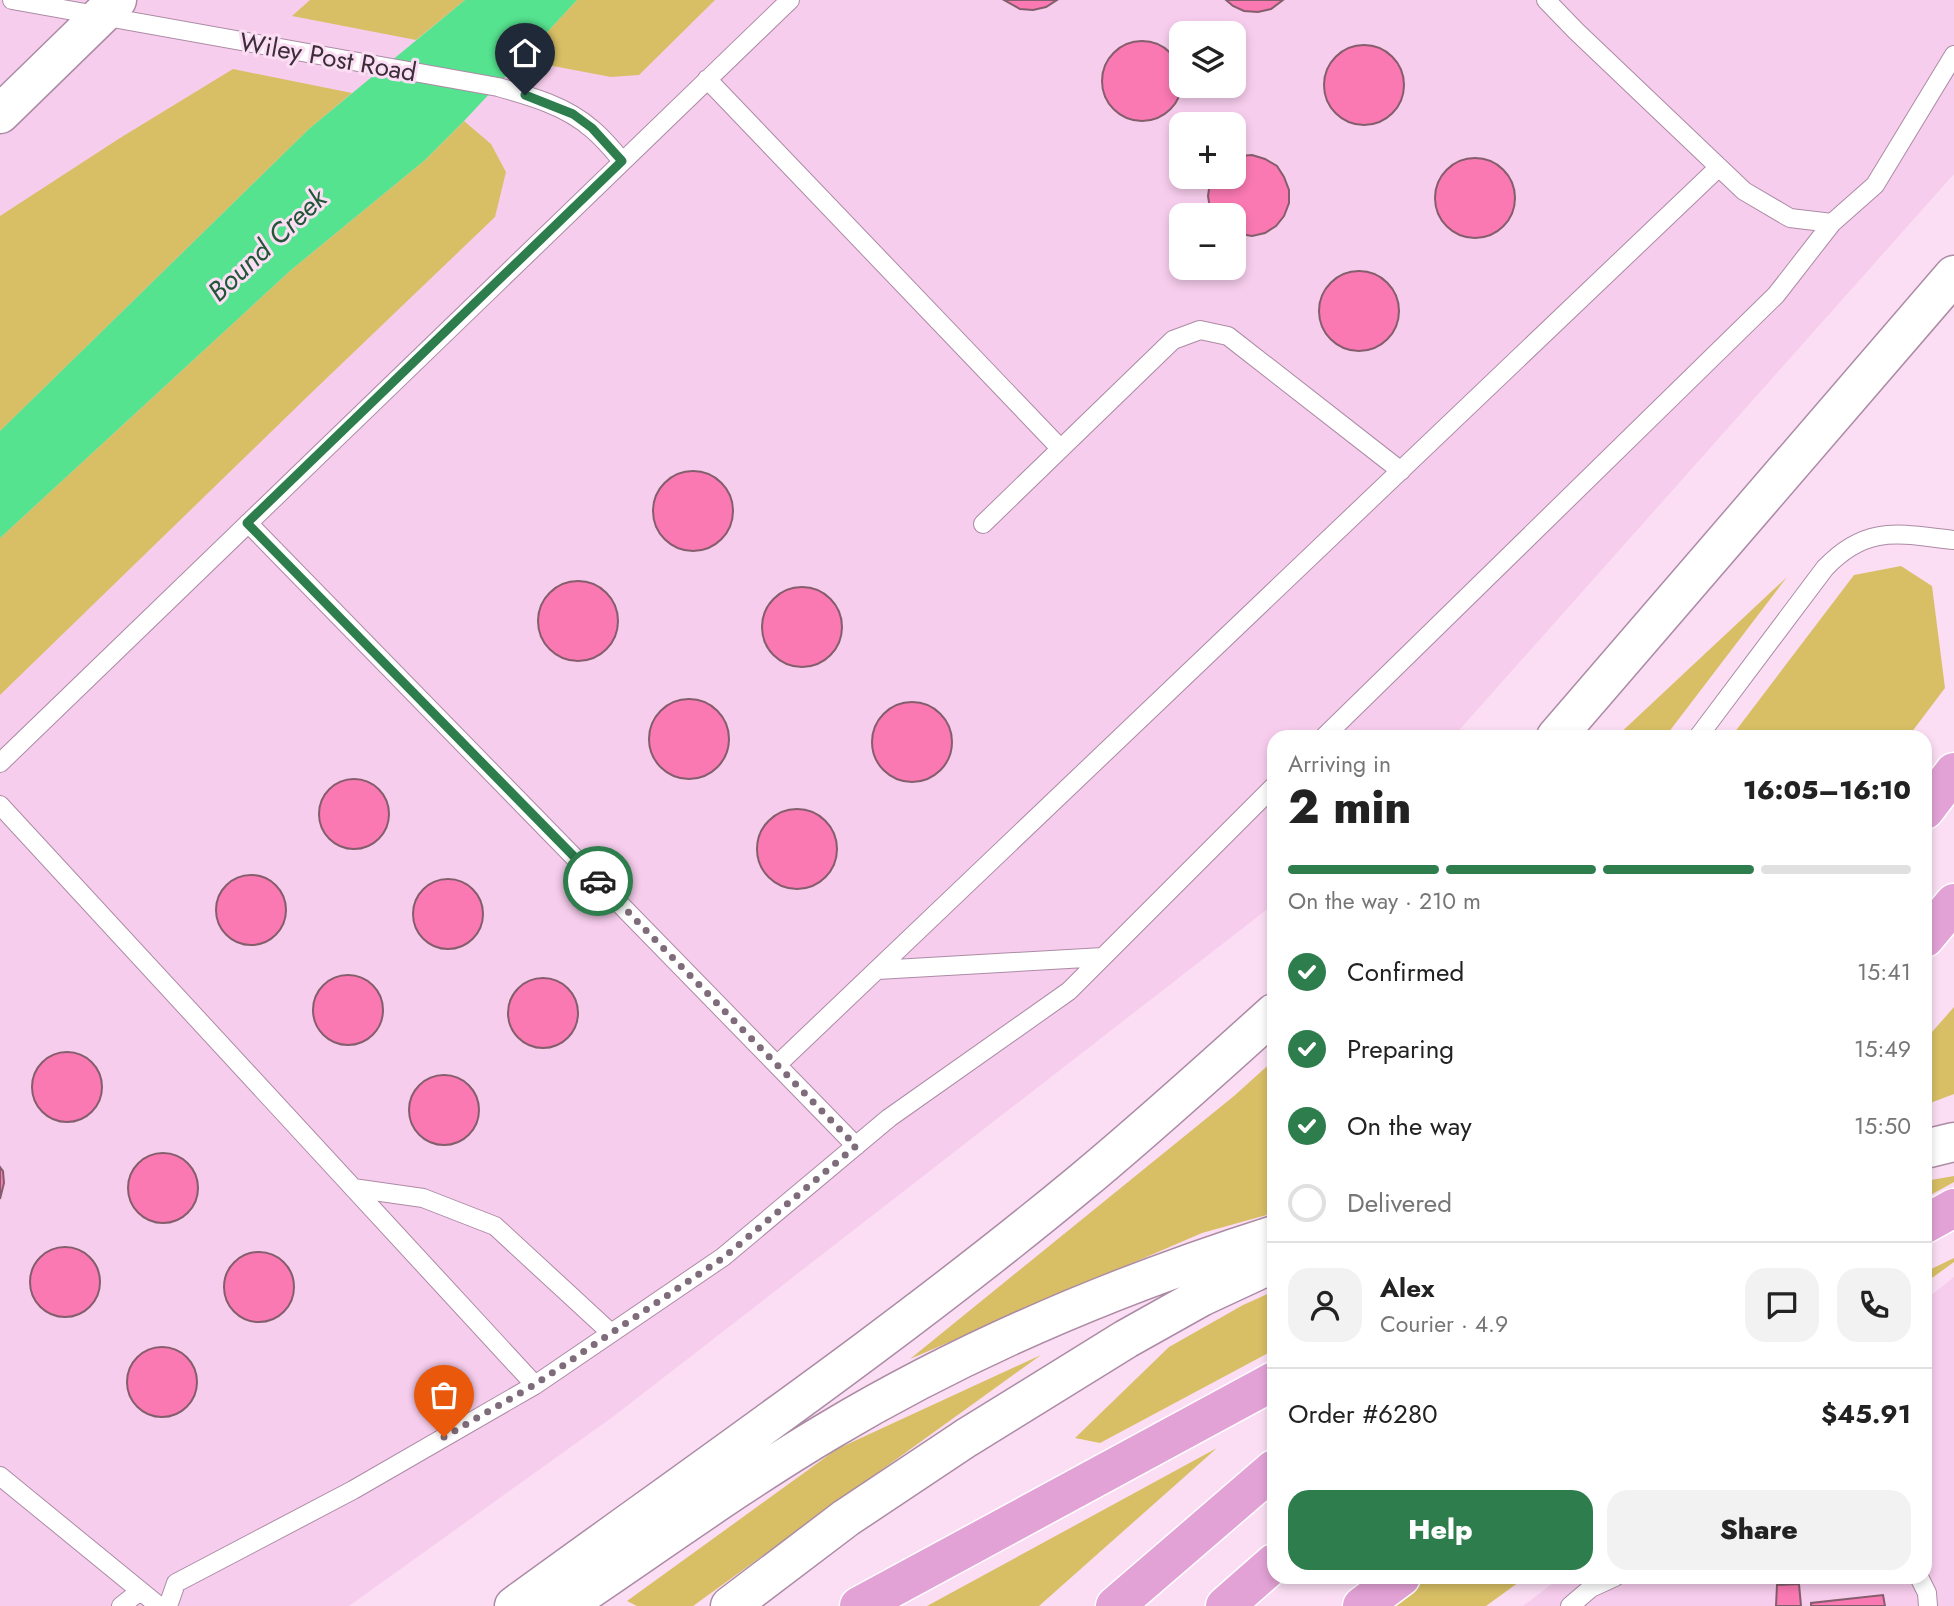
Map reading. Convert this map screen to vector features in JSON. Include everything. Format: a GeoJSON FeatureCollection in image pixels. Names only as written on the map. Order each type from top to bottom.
{"type":"FeatureCollection","features":[{"type":"Feature","properties":{"kind":"highway"},"geometry":{"type":"LineString","coordinates":[[1932,801],[1954,772]]}},
{"type":"Feature","properties":{"kind":"highway"},"geometry":{"type":"LineString","coordinates":[[1932,930],[1952,906]]}},
{"type":"Feature","properties":{"kind":"highway"},"geometry":{"type":"LineString","coordinates":[[1932,1220],[1954,1208]]}},
{"type":"Feature","properties":{"kind":"highway"},"geometry":{"type":"LineString","coordinates":[[859,1606],[1267,1385]]}},
{"type":"Feature","properties":{"kind":"highway"},"geometry":{"type":"LineString","coordinates":[[1115,1606],[1267,1475]]}},
{"type":"Feature","properties":{"kind":"highway"},"geometry":{"type":"LineString","coordinates":[[1225,1606],[1267,1569]]}},
{"type":"Feature","properties":{"kind":"highway"},"geometry":{"type":"LineString","coordinates":[[1362,1606],[1392,1584]]}},
{"type":"Feature","properties":{"kind":"street"},"geometry":{"type":"LineString","coordinates":[[0,114],[109,8]]}},
{"type":"Feature","properties":{"kind":"street"},"geometry":{"type":"LineString","coordinates":[[1562,730],[1954,275]]}},
{"type":"Feature","properties":{"kind":"street"},"geometry":{"type":"LineString","coordinates":[[514,1606],[950,1286],[1091,1175],[1267,1019]]}},
{"type":"Feature","properties":{"kind":"street"},"geometry":{"type":"LineString","coordinates":[[1932,1147],[1954,1142]]}},
{"type":"Feature","properties":{"kind":"street"},"geometry":{"type":"LineString","coordinates":[[565,1606],[795,1451],[906,1388],[998,1342],[1094,1299],[1187,1263],[1267,1237]]}},
{"type":"Feature","properties":{"kind":"street"},"geometry":{"type":"LineString","coordinates":[[730,1606],[846,1518],[966,1437],[1126,1339],[1201,1297],[1267,1266]]}},
{"type":"Feature","properties":{"kind":"lane","name":"Wiley Post Road"},"geometry":{"type":"LineString","coordinates":[[12,0],[109,8],[252,44],[498,87],[573,114],[592,128],[622,161]]}},
{"type":"Feature","properties":{"kind":"lane"},"geometry":{"type":"LineString","coordinates":[[0,763],[790,0]]}},
{"type":"Feature","properties":{"kind":"lane"},"geometry":{"type":"LineString","coordinates":[[1546,0],[1744,191],[1790,218],[1832,223]]}},
{"type":"Feature","properties":{"kind":"lane"},"geometry":{"type":"LineString","coordinates":[[1331,730],[1776,295],[1832,223],[1875,185],[1954,55]]}},
{"type":"Feature","properties":{"kind":"lane"},"geometry":{"type":"LineString","coordinates":[[707,79],[1060,448]]}},
{"type":"Feature","properties":{"kind":"lane"},"geometry":{"type":"LineString","coordinates":[[777,1065],[1719,167]]}},
{"type":"Feature","properties":{"kind":"lane"},"geometry":{"type":"LineString","coordinates":[[983,524],[1174,340],[1200,330],[1228,336],[1401,471]]}},
{"type":"Feature","properties":{"kind":"lane"},"geometry":{"type":"LineString","coordinates":[[247,523],[856,1146]]}},
{"type":"Feature","properties":{"kind":"lane"},"geometry":{"type":"LineString","coordinates":[[1703,730],[1837,556],[1852,545],[1887,534],[1954,540]]}},
{"type":"Feature","properties":{"kind":"lane"},"geometry":{"type":"LineString","coordinates":[[168,1606],[176,1583],[353,1490],[534,1385],[723,1258],[889,1118],[1069,991],[1267,793]]}},
{"type":"Feature","properties":{"kind":"lane"},"geometry":{"type":"LineString","coordinates":[[0,805],[534,1385]]}},
{"type":"Feature","properties":{"kind":"lane"},"geometry":{"type":"LineString","coordinates":[[877,970],[1103,957]]}},
{"type":"Feature","properties":{"kind":"lane"},"geometry":{"type":"LineString","coordinates":[[353,1188],[423,1198],[495,1226],[611,1333]]}},
{"type":"Feature","properties":{"kind":"lane"},"geometry":{"type":"LineString","coordinates":[[0,1476],[159,1606]]}},
{"type":"Feature","properties":{"kind":"lane"},"geometry":{"type":"LineString","coordinates":[[1570,1606],[1600,1584]]}},
{"type":"Feature","properties":{"kind":"lane"},"geometry":{"type":"LineString","coordinates":[[1922,1584],[1927,1593],[1928,1606]]}},
{"type":"Feature","properties":{"kind":"lane"},"geometry":{"type":"LineString","coordinates":[[121,1606],[140,1591]]}},
{"type":"Feature","properties":{"kind":"shaded area"},"geometry":{"type":"Polygon","coordinates":[[[0,0],[1954,0],[1954,174],[1459,730],[1267,730],[1267,909],[614,1416],[349,1606],[0,1606],[0,0]]]}},
{"type":"Feature","properties":{"kind":"shaded area"},"geometry":{"type":"Polygon","coordinates":[[[310,0],[465,0],[416,40],[292,16],[310,0]]]}},
{"type":"Feature","properties":{"kind":"shaded area"},"geometry":{"type":"Polygon","coordinates":[[[577,0],[715,0],[639,75],[611,77],[521,60],[577,0]]]}},
{"type":"Feature","properties":{"kind":"shaded area"},"geometry":{"type":"Polygon","coordinates":[[[233,69],[352,93],[310,128],[0,431],[0,216],[233,69]]]}},
{"type":"Feature","properties":{"kind":"shaded area"},"geometry":{"type":"Polygon","coordinates":[[[464,121],[491,144],[506,172],[495,217],[0,695],[0,538],[291,270],[425,160],[464,121]]]}},
{"type":"Feature","properties":{"kind":"shaded area"},"geometry":{"type":"Polygon","coordinates":[[[1901,566],[1932,586],[1945,688],[1913,730],[1736,730],[1854,575],[1901,566]]]}},
{"type":"Feature","properties":{"kind":"shaded area"},"geometry":{"type":"Polygon","coordinates":[[[1787,577],[1670,730],[1623,730],[1787,577]]]}},
{"type":"Feature","properties":{"kind":"shaded area"},"geometry":{"type":"Polygon","coordinates":[[[1954,1007],[1954,1094],[1932,1102],[1932,1032],[1954,1007]]]}},
{"type":"Feature","properties":{"kind":"shaded area"},"geometry":{"type":"Polygon","coordinates":[[[1267,1066],[1267,1215],[1202,1233],[910,1359],[1267,1066]]]}},
{"type":"Feature","properties":{"kind":"shaded area"},"geometry":{"type":"Polygon","coordinates":[[[1954,1176],[1954,1182],[1932,1194],[1932,1180],[1954,1176]]]}},
{"type":"Feature","properties":{"kind":"shaded area"},"geometry":{"type":"Polygon","coordinates":[[[1954,1258],[1954,1262],[1932,1278],[1932,1269],[1954,1258]]]}},
{"type":"Feature","properties":{"kind":"shaded area"},"geometry":{"type":"Polygon","coordinates":[[[1954,1277],[1954,1606],[1523,1606],[1552,1584],[1932,1584],[1932,1294],[1954,1277]]]}},
{"type":"Feature","properties":{"kind":"shaded area"},"geometry":{"type":"Polygon","coordinates":[[[1267,1294],[1267,1354],[1100,1443],[1075,1438],[1169,1347],[1267,1294]]]}},
{"type":"Feature","properties":{"kind":"shaded area"},"geometry":{"type":"Polygon","coordinates":[[[1041,1355],[693,1606],[637,1606],[627,1601],[837,1449],[1041,1355]]]}},
{"type":"Feature","properties":{"kind":"shaded area"},"geometry":{"type":"Polygon","coordinates":[[[1217,1448],[1039,1606],[927,1606],[1217,1448]]]}},
{"type":"Feature","properties":{"kind":"shaded area"},"geometry":{"type":"Polygon","coordinates":[[[1420,1584],[1516,1584],[1486,1606],[1390,1606],[1420,1584]]]}},
{"type":"Feature","properties":{"kind":"water","name":"Bound Creek"},"geometry":{"type":"Polygon","coordinates":[[[465,0],[577,0],[425,160],[291,270],[0,538],[0,431],[310,128],[465,0]]]}},
{"type":"Feature","properties":{"kind":"building"},"geometry":{"type":"Polygon","coordinates":[[[1004,0],[1057,0],[1046,7],[1033,10],[1020,9],[1004,0]]]}},
{"type":"Feature","properties":{"kind":"building"},"geometry":{"type":"Polygon","coordinates":[[[1226,0],[1283,0],[1271,9],[1258,12],[1244,11],[1226,0]]]}},
{"type":"Feature","properties":{"kind":"building"},"geometry":{"type":"Polygon","coordinates":[[[1134,42],[1150,42],[1169,52],[1169,98],[1178,98],[1175,103],[1164,114],[1150,120],[1134,120],[1120,114],[1109,103],[1103,89],[1103,73],[1109,59],[1120,48],[1134,42]]]}},
{"type":"Feature","properties":{"kind":"building"},"geometry":{"type":"Polygon","coordinates":[[[1364,45],[1379,48],[1392,57],[1401,70],[1404,85],[1401,100],[1392,113],[1379,122],[1364,125],[1349,122],[1336,113],[1327,100],[1324,85],[1327,70],[1336,57],[1349,48],[1364,45]]]}},
{"type":"Feature","properties":{"kind":"building"},"geometry":{"type":"Polygon","coordinates":[[[1246,155],[1265,159],[1277,166],[1289,190],[1289,203],[1276,226],[1265,233],[1252,236],[1246,235],[1246,203],[1209,203],[1208,196],[1209,189],[1246,189],[1246,155]]]}},
{"type":"Feature","properties":{"kind":"building"},"geometry":{"type":"Polygon","coordinates":[[[1475,158],[1490,161],[1503,170],[1512,183],[1515,198],[1512,213],[1503,226],[1490,235],[1475,238],[1460,235],[1447,226],[1438,213],[1435,198],[1438,183],[1447,170],[1460,161],[1475,158]]]}},
{"type":"Feature","properties":{"kind":"building"},"geometry":{"type":"Polygon","coordinates":[[[1359,271],[1374,274],[1387,283],[1396,296],[1399,311],[1396,326],[1387,339],[1374,348],[1359,351],[1344,348],[1331,339],[1322,326],[1319,311],[1322,296],[1331,283],[1344,274],[1359,271]]]}},
{"type":"Feature","properties":{"kind":"building"},"geometry":{"type":"Polygon","coordinates":[[[693,471],[708,474],[721,483],[730,496],[733,511],[730,526],[721,539],[708,548],[693,551],[678,548],[665,539],[656,526],[653,511],[656,496],[665,483],[678,474],[693,471]]]}},
{"type":"Feature","properties":{"kind":"building"},"geometry":{"type":"Polygon","coordinates":[[[578,581],[593,584],[606,593],[615,606],[618,621],[615,636],[606,649],[593,658],[578,661],[563,658],[550,649],[541,636],[538,621],[541,606],[550,593],[563,584],[578,581]]]}},
{"type":"Feature","properties":{"kind":"building"},"geometry":{"type":"Polygon","coordinates":[[[802,587],[817,590],[830,599],[839,612],[842,627],[839,642],[830,655],[817,664],[802,667],[787,664],[774,655],[765,642],[762,627],[765,612],[774,599],[787,590],[802,587]]]}},
{"type":"Feature","properties":{"kind":"building"},"geometry":{"type":"Polygon","coordinates":[[[689,699],[704,702],[717,711],[726,724],[729,739],[726,754],[717,767],[704,776],[689,779],[674,776],[661,767],[652,754],[649,739],[652,724],[661,711],[674,702],[689,699]]]}},
{"type":"Feature","properties":{"kind":"building"},"geometry":{"type":"Polygon","coordinates":[[[912,702],[927,705],[940,714],[949,727],[952,742],[949,757],[940,770],[927,779],[912,782],[897,779],[884,770],[875,757],[872,742],[875,727],[884,714],[897,705],[912,702]]]}},
{"type":"Feature","properties":{"kind":"building"},"geometry":{"type":"Polygon","coordinates":[[[347,779],[361,779],[374,785],[383,794],[389,814],[387,827],[379,839],[361,849],[347,849],[334,843],[325,834],[319,821],[319,807],[325,794],[334,785],[347,779]]]}},
{"type":"Feature","properties":{"kind":"building"},"geometry":{"type":"Polygon","coordinates":[[[797,809],[812,812],[825,821],[834,834],[837,849],[834,864],[825,877],[812,886],[797,889],[782,886],[769,877],[760,864],[757,849],[760,834],[769,821],[782,812],[797,809]]]}},
{"type":"Feature","properties":{"kind":"building"},"geometry":{"type":"Polygon","coordinates":[[[244,875],[258,875],[271,881],[280,890],[286,910],[284,923],[276,935],[258,945],[244,945],[231,939],[222,930],[216,917],[216,903],[222,890],[231,881],[244,875]]]}},
{"type":"Feature","properties":{"kind":"building"},"geometry":{"type":"Polygon","coordinates":[[[441,879],[455,879],[468,885],[477,894],[483,914],[481,927],[473,939],[455,949],[441,949],[428,943],[419,934],[413,921],[413,907],[419,894],[428,885],[441,879]]]}},
{"type":"Feature","properties":{"kind":"building"},"geometry":{"type":"Polygon","coordinates":[[[341,975],[355,975],[368,981],[377,990],[383,1010],[381,1023],[373,1035],[355,1045],[341,1045],[328,1039],[319,1030],[313,1017],[313,1003],[319,990],[328,981],[341,975]]]}},
{"type":"Feature","properties":{"kind":"building"},"geometry":{"type":"Polygon","coordinates":[[[536,978],[550,978],[563,984],[572,993],[578,1013],[576,1026],[568,1038],[550,1048],[536,1048],[523,1042],[514,1033],[508,1020],[508,1006],[514,993],[523,984],[536,978]]]}},
{"type":"Feature","properties":{"kind":"building"},"geometry":{"type":"Polygon","coordinates":[[[60,1052],[74,1052],[87,1058],[96,1067],[102,1087],[100,1100],[92,1112],[74,1122],[60,1122],[47,1116],[38,1107],[32,1094],[32,1080],[38,1067],[47,1058],[60,1052]]]}},
{"type":"Feature","properties":{"kind":"building"},"geometry":{"type":"Polygon","coordinates":[[[437,1075],[451,1075],[464,1081],[473,1090],[479,1110],[477,1123],[469,1135],[451,1145],[437,1145],[424,1139],[415,1130],[409,1117],[409,1103],[415,1090],[424,1081],[437,1075]]]}},
{"type":"Feature","properties":{"kind":"building"},"geometry":{"type":"Polygon","coordinates":[[[156,1153],[170,1153],[183,1159],[192,1168],[198,1188],[196,1201],[188,1213],[170,1223],[156,1223],[143,1217],[134,1208],[128,1195],[128,1181],[134,1168],[143,1159],[156,1153]]]}},
{"type":"Feature","properties":{"kind":"building"},"geometry":{"type":"Polygon","coordinates":[[[0,1167],[4,1183],[0,1199],[0,1167]]]}},
{"type":"Feature","properties":{"kind":"building"},"geometry":{"type":"Polygon","coordinates":[[[65,1247],[90,1257],[100,1282],[90,1307],[65,1317],[40,1307],[30,1282],[40,1257],[65,1247]]]}},
{"type":"Feature","properties":{"kind":"building"},"geometry":{"type":"Polygon","coordinates":[[[252,1252],[266,1252],[279,1258],[288,1267],[294,1287],[292,1300],[284,1312],[266,1322],[252,1322],[239,1316],[230,1307],[224,1294],[224,1280],[230,1267],[239,1258],[252,1252]]]}},
{"type":"Feature","properties":{"kind":"building"},"geometry":{"type":"Polygon","coordinates":[[[155,1347],[169,1347],[182,1353],[191,1362],[197,1382],[195,1395],[187,1407],[169,1417],[155,1417],[142,1411],[133,1402],[127,1389],[127,1375],[133,1362],[142,1353],[155,1347]]]}},
{"type":"Feature","properties":{"kind":"building"},"geometry":{"type":"Polygon","coordinates":[[[1799,1584],[1801,1606],[1776,1606],[1777,1585],[1799,1584]]]}},
{"type":"Feature","properties":{"kind":"building"},"geometry":{"type":"Polygon","coordinates":[[[1883,1595],[1885,1606],[1811,1606],[1811,1603],[1883,1595]]]}},
{"type":"Feature","properties":{"kind":"way so far"},"geometry":{"type":"LineString","coordinates":[[444,1437],[534,1385],[723,1258],[856,1146],[598,881]]}},
{"type":"Feature","properties":{"kind":"route"},"geometry":{"type":"LineString","coordinates":[[525,95],[573,114],[592,128],[622,161],[247,523],[598,881]]}}]}
